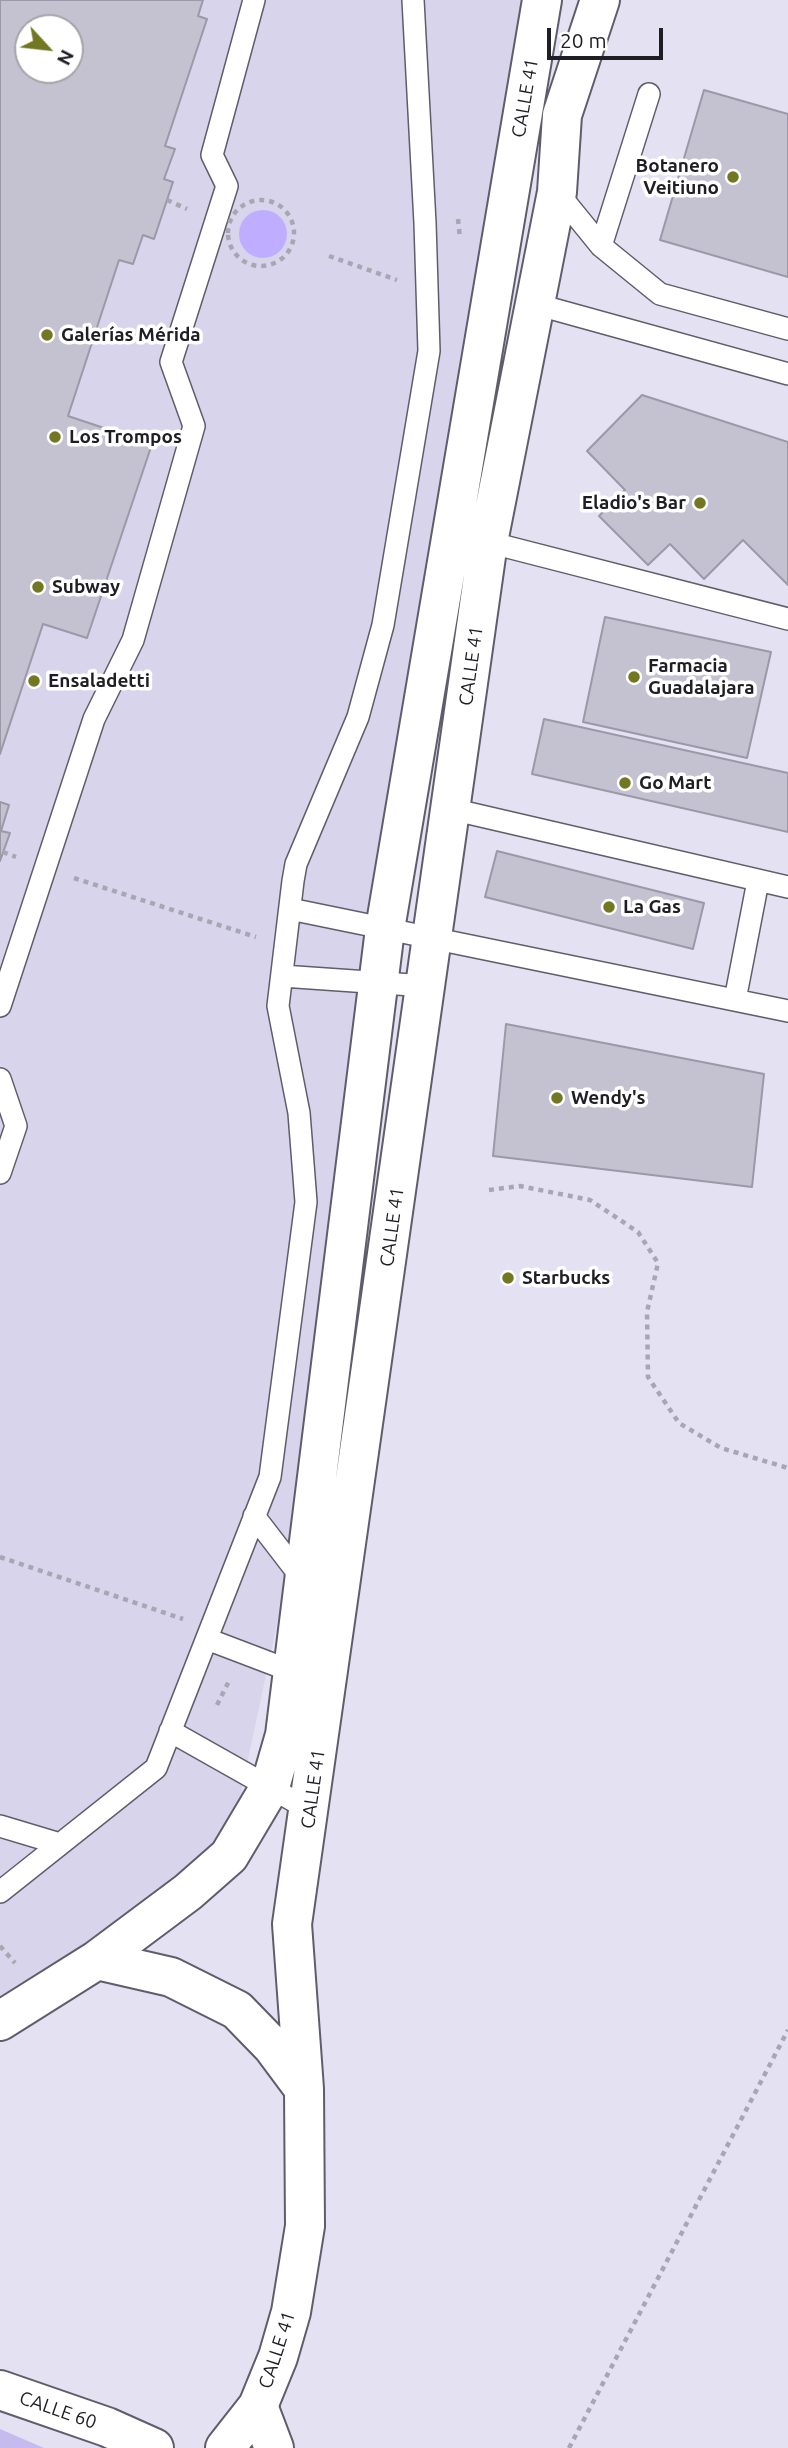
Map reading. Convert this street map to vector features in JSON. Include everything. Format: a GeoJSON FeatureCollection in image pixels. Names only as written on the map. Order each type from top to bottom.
{"type":"FeatureCollection","features":[{"type":"Feature","properties":{"kind":"main road","name":"CALLE 41"},"geometry":{"type":"LineString","coordinates":[[225,2448],[258,2406],[278,2357],[291,2312],[305,2226],[304,2089],[292,1924],[310,1810],[310,1678],[304,1581],[385,929],[542,0]]}},
{"type":"Feature","properties":{"kind":"main road","name":"CALLE 41"},"geometry":{"type":"LineString","coordinates":[[0,2021],[97,1960],[188,1892],[229,1856],[270,1787],[285,1735],[336,1623],[488,542],[557,191],[562,115],[600,0]]}},
{"type":"Feature","properties":{"kind":"main road"},"geometry":{"type":"LineString","coordinates":[[97,1960],[171,1977],[237,2010],[272,2046],[304,2089]]}},
{"type":"Feature","properties":{"kind":"main road","name":"CALLE 60"},"geometry":{"type":"LineString","coordinates":[[0,2390],[107,2427],[154,2448]]}},
{"type":"Feature","properties":{"kind":"main road"},"geometry":{"type":"LineString","coordinates":[[258,2406],[274,2448]]}},
{"type":"Feature","properties":{"kind":"lane"},"geometry":{"type":"LineString","coordinates":[[0,1006],[94,719],[133,640],[194,426],[171,362],[227,186],[212,155],[254,0]]}},
{"type":"Feature","properties":{"kind":"lane"},"geometry":{"type":"LineString","coordinates":[[0,1892],[156,1768],[270,1477],[306,1202],[299,1113],[278,1006],[296,864],[358,717],[383,625],[429,351],[413,0]]}},
{"type":"Feature","properties":{"kind":"lane"},"geometry":{"type":"LineString","coordinates":[[601,246],[649,94]]}},
{"type":"Feature","properties":{"kind":"lane"},"geometry":{"type":"LineString","coordinates":[[557,191],[601,246],[660,294],[788,329]]}},
{"type":"Feature","properties":{"kind":"lane"},"geometry":{"type":"LineString","coordinates":[[535,304],[788,374]]}},
{"type":"Feature","properties":{"kind":"lane"},"geometry":{"type":"LineString","coordinates":[[488,542],[788,619]]}},
{"type":"Feature","properties":{"kind":"lane"},"geometry":{"type":"LineString","coordinates":[[450,809],[788,887]]}},
{"type":"Feature","properties":{"kind":"lane"},"geometry":{"type":"LineString","coordinates":[[735,1000],[758,880]]}},
{"type":"Feature","properties":{"kind":"lane"},"geometry":{"type":"LineString","coordinates":[[290,909],[788,1011]]}},
{"type":"Feature","properties":{"kind":"lane"},"geometry":{"type":"LineString","coordinates":[[282,975],[426,986]]}},
{"type":"Feature","properties":{"kind":"lane"},"geometry":{"type":"LineString","coordinates":[[0,1079],[16,1126],[0,1173]]}},
{"type":"Feature","properties":{"kind":"lane"},"geometry":{"type":"LineString","coordinates":[[254,1516],[336,1623]]}},
{"type":"Feature","properties":{"kind":"lane"},"geometry":{"type":"LineString","coordinates":[[207,1639],[310,1678]]}},
{"type":"Feature","properties":{"kind":"lane"},"geometry":{"type":"LineString","coordinates":[[170,1731],[310,1810]]}},
{"type":"Feature","properties":{"kind":"lane"},"geometry":{"type":"LineString","coordinates":[[0,1826],[60,1844]]}},
{"type":"Feature","properties":{"kind":"path"},"geometry":{"type":"LineString","coordinates":[[167,200],[188,210]]}},
{"type":"Feature","properties":{"kind":"path"},"geometry":{"type":"LineString","coordinates":[[261,200],[281,206],[288,214],[295,233],[288,253],[281,260],[261,267],[250,265],[234,253],[230,244],[229,223],[242,206],[261,200]]}},
{"type":"Feature","properties":{"kind":"path"},"geometry":{"type":"LineString","coordinates":[[329,256],[406,283]]}},
{"type":"Feature","properties":{"kind":"path"},"geometry":{"type":"LineString","coordinates":[[65,875],[260,938]]}},
{"type":"Feature","properties":{"kind":"path"},"geometry":{"type":"LineString","coordinates":[[489,1190],[520,1186],[590,1200],[638,1232],[658,1264],[647,1312],[648,1377],[679,1423],[720,1448],[788,1468]]}},
{"type":"Feature","properties":{"kind":"path"},"geometry":{"type":"LineString","coordinates":[[0,1558],[187,1620]]}},
{"type":"Feature","properties":{"kind":"path"},"geometry":{"type":"LineString","coordinates":[[217,1705],[230,1678]]}},
{"type":"Feature","properties":{"kind":"path"},"geometry":{"type":"LineString","coordinates":[[0,1946],[15,1963]]}},
{"type":"Feature","properties":{"kind":"path"},"geometry":{"type":"LineString","coordinates":[[569,2448],[788,2030]]}},
{"type":"Feature","properties":{"kind":"shaded area"},"geometry":{"type":"Polygon","coordinates":[[[0,0],[523,0],[372,881],[296,1535],[229,1856],[0,2021],[0,0]]]}},
{"type":"Feature","properties":{"kind":"shaded area"},"geometry":{"type":"Polygon","coordinates":[[[263,210],[280,217],[287,234],[280,251],[263,258],[246,251],[239,234],[246,217],[263,210]]]}},
{"type":"Feature","properties":{"kind":"shaded area"},"geometry":{"type":"Polygon","coordinates":[[[0,2429],[44,2448],[0,2448],[0,2429]]]}},
{"type":"Feature","properties":{"kind":"building","name":"Galerías Mérida"},"geometry":{"type":"Polygon","coordinates":[[[0,0],[203,0],[198,16],[207,19],[165,146],[175,149],[164,179],[173,182],[154,239],[143,235],[133,264],[119,260],[68,416],[152,444],[87,638],[43,624],[0,754],[0,0]]]}},
{"type":"Feature","properties":{"kind":"building","name":"Botanero Veitiuno"},"geometry":{"type":"Polygon","coordinates":[[[704,90],[788,114],[788,277],[660,240],[704,90]]]}},
{"type":"Feature","properties":{"kind":"building","name":"Eladio's Bar"},"geometry":{"type":"Polygon","coordinates":[[[642,395],[788,442],[788,585],[743,540],[704,579],[670,544],[648,565],[599,516],[625,490],[587,451],[642,395]]]}},
{"type":"Feature","properties":{"kind":"building"},"geometry":{"type":"Polygon","coordinates":[[[605,617],[771,652],[747,758],[583,722],[605,617]]]}},
{"type":"Feature","properties":{"kind":"building"},"geometry":{"type":"Polygon","coordinates":[[[544,719],[788,773],[788,832],[532,774],[544,719]]]}},
{"type":"Feature","properties":{"kind":"building"},"geometry":{"type":"Polygon","coordinates":[[[0,802],[9,805],[1,831],[10,833],[0,861],[0,802]]]}},
{"type":"Feature","properties":{"kind":"building"},"geometry":{"type":"Polygon","coordinates":[[[497,851],[704,903],[693,949],[485,897],[497,851]]]}},
{"type":"Feature","properties":{"kind":"building"},"geometry":{"type":"Polygon","coordinates":[[[506,1024],[764,1074],[752,1187],[493,1156],[506,1024]]]}},
{"type":"Feature","properties":{"kind":"place","name":"Botanero Veitiuno"},"geometry":{"type":"Point","coordinates":[733,177]}},
{"type":"Feature","properties":{"kind":"place","name":"Galerías Mérida"},"geometry":{"type":"Point","coordinates":[47,335]}},
{"type":"Feature","properties":{"kind":"place","name":"Los Trompos"},"geometry":{"type":"Point","coordinates":[55,437]}},
{"type":"Feature","properties":{"kind":"place","name":"Eladio's Bar"},"geometry":{"type":"Point","coordinates":[700,503]}},
{"type":"Feature","properties":{"kind":"place","name":"Subway"},"geometry":{"type":"Point","coordinates":[38,587]}},
{"type":"Feature","properties":{"kind":"place","name":"Farmacia Guadalajara"},"geometry":{"type":"Point","coordinates":[634,677]}},
{"type":"Feature","properties":{"kind":"place","name":"Ensaladetti"},"geometry":{"type":"Point","coordinates":[34,681]}},
{"type":"Feature","properties":{"kind":"place","name":"Go Mart"},"geometry":{"type":"Point","coordinates":[625,783]}},
{"type":"Feature","properties":{"kind":"place","name":"La Gas"},"geometry":{"type":"Point","coordinates":[609,907]}},
{"type":"Feature","properties":{"kind":"place","name":"Wendy's"},"geometry":{"type":"Point","coordinates":[557,1098]}},
{"type":"Feature","properties":{"kind":"place","name":"Starbucks"},"geometry":{"type":"Point","coordinates":[508,1278]}}]}
